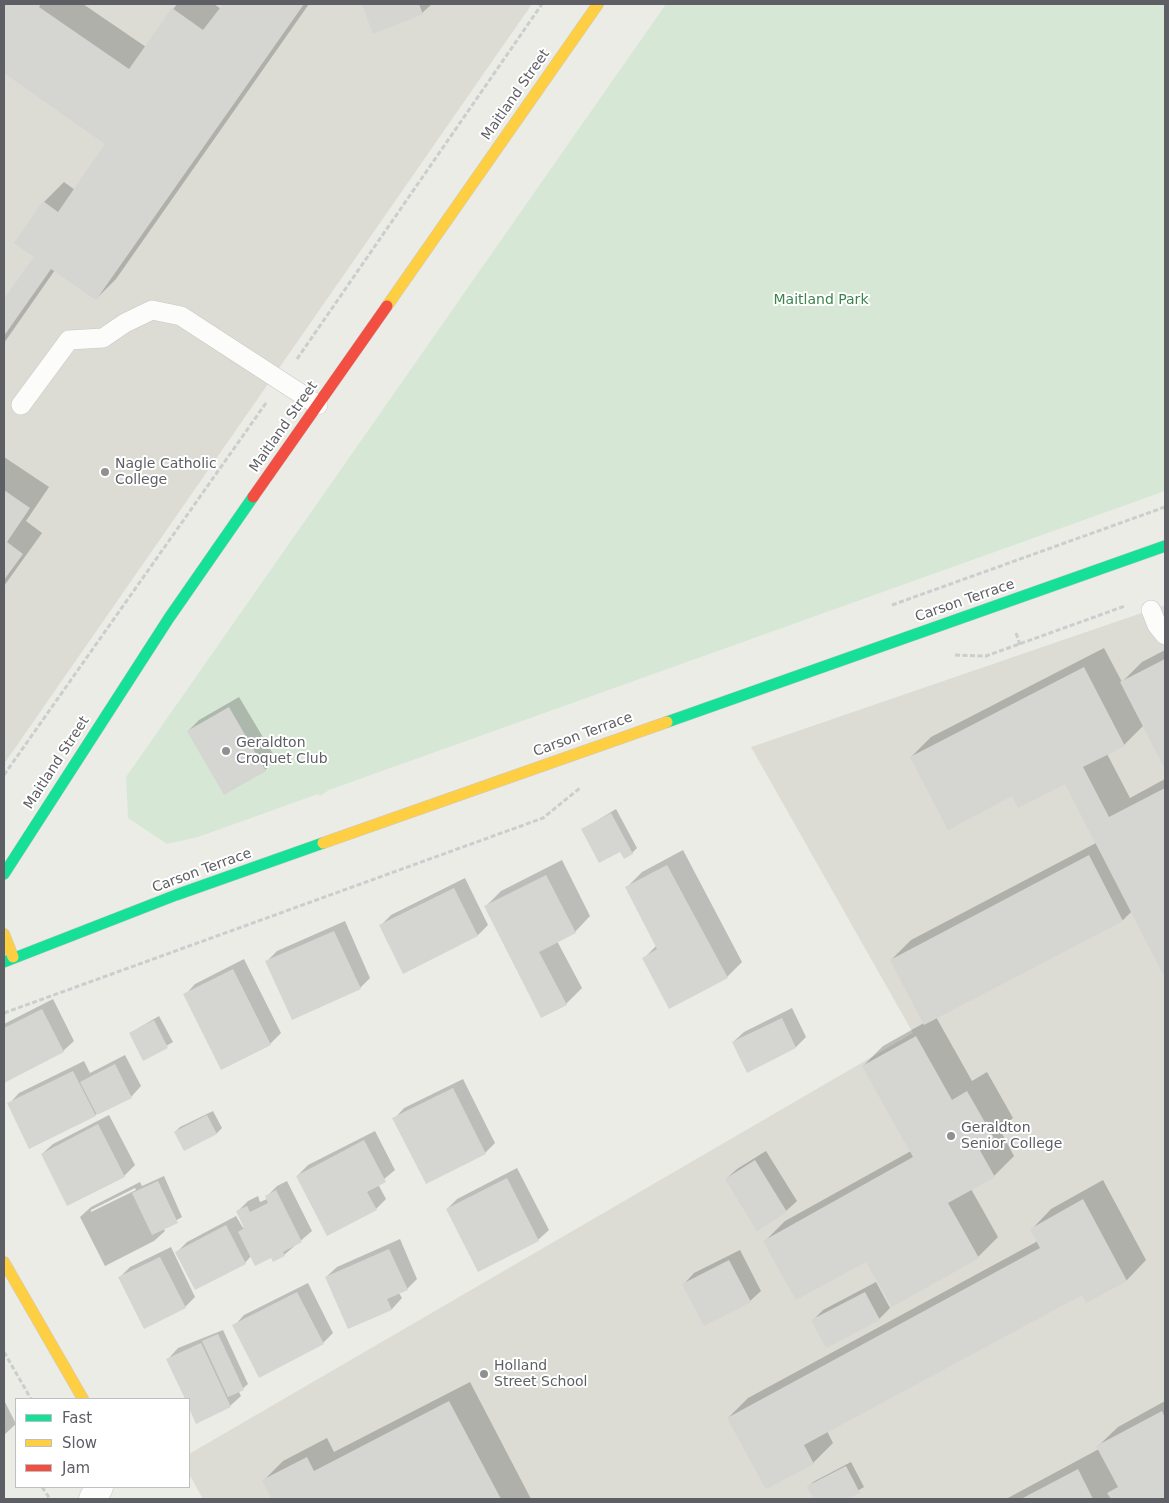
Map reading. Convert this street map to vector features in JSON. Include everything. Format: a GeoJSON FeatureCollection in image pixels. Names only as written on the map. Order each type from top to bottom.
{"type":"FeatureCollection","features":[{"type":"Feature","properties":{"kind":"main road","name":"Maitland Street"},"geometry":{"type":"LineString","coordinates":[[4,874],[169,618],[598,4]]}},
{"type":"Feature","properties":{"kind":"main road","name":"Carson Terrace"},"geometry":{"type":"LineString","coordinates":[[8,960],[195,889],[1165,546]]}},
{"type":"Feature","properties":{"kind":"main road"},"geometry":{"type":"LineString","coordinates":[[4,934],[8,960]]}},
{"type":"Feature","properties":{"kind":"main road"},"geometry":{"type":"LineString","coordinates":[[4,1262],[82,1398]]}},
{"type":"Feature","properties":{"kind":"lane"},"geometry":{"type":"LineString","coordinates":[[21,405],[69,340],[103,338],[124,323],[152,310],[181,316],[318,405]]}},
{"type":"Feature","properties":{"kind":"lane"},"geometry":{"type":"LineString","coordinates":[[1151,610],[1157,624],[1165,635]]}},
{"type":"Feature","properties":{"kind":"path"},"geometry":{"type":"LineString","coordinates":[[947,654],[971,657],[986,656],[1128,605]]}},
{"type":"Feature","properties":{"kind":"path"},"geometry":{"type":"LineString","coordinates":[[4,1013],[543,818],[581,787]]}},
{"type":"Feature","properties":{"kind":"path"},"geometry":{"type":"LineString","coordinates":[[4,1352],[30,1398]]}},
{"type":"Feature","properties":{"kind":"path"},"geometry":{"type":"LineString","coordinates":[[43,1488],[50,1499]]}},
{"type":"Feature","properties":{"kind":"shaded area","name":"Nagle Catholic College"},"geometry":{"type":"Polygon","coordinates":[[[4,4],[532,4],[4,764],[4,4]]]}},
{"type":"Feature","properties":{"kind":"shaded area","name":"Geraldton Senior College"},"geometry":{"type":"Polygon","coordinates":[[[1165,605],[1165,1499],[203,1499],[190,1476],[190,1453],[913,1033],[751,747],[1165,605]]]}},
{"type":"Feature","properties":{"kind":"green space","name":"Maitland Park"},"geometry":{"type":"Polygon","coordinates":[[[666,4],[1165,4],[1165,491],[329,790],[320,796],[318,794],[198,837],[167,844],[128,818],[126,777],[666,4]]]}},
{"type":"Feature","properties":{"kind":"building"},"geometry":{"type":"Polygon","coordinates":[[[4,4],[41,4],[39,7],[129,69],[172,8],[203,30],[223,4],[304,4],[96,300],[51,269],[4,336],[4,299],[34,257],[14,243],[43,201],[58,212],[105,144],[4,73],[4,4]]]}},
{"type":"Feature","properties":{"kind":"building"},"geometry":{"type":"Polygon","coordinates":[[[362,4],[419,4],[423,14],[373,34],[362,4]]]}},
{"type":"Feature","properties":{"kind":"building"},"geometry":{"type":"Polygon","coordinates":[[[4,490],[30,508],[7,542],[23,554],[4,580],[4,490]]]}},
{"type":"Feature","properties":{"kind":"building"},"geometry":{"type":"Polygon","coordinates":[[[1165,659],[1165,769],[1120,682],[1165,659]]]}},
{"type":"Feature","properties":{"kind":"building"},"geometry":{"type":"Polygon","coordinates":[[[1084,667],[1125,746],[1083,767],[1109,817],[1165,788],[1165,978],[1065,784],[1018,808],[1012,796],[948,830],[910,757],[1084,667]]]}},
{"type":"Feature","properties":{"kind":"building","name":"Geraldton Croquet Club"},"geometry":{"type":"Polygon","coordinates":[[[229,707],[266,771],[224,795],[187,731],[229,707]]]}},
{"type":"Feature","properties":{"kind":"building"},"geometry":{"type":"Polygon","coordinates":[[[611,813],[633,854],[624,859],[620,852],[599,863],[581,829],[611,813]]]}},
{"type":"Feature","properties":{"kind":"building"},"geometry":{"type":"Polygon","coordinates":[[[1089,855],[1123,921],[924,1025],[890,960],[1089,855]]]}},
{"type":"Feature","properties":{"kind":"building"},"geometry":{"type":"Polygon","coordinates":[[[667,865],[728,978],[669,1009],[642,958],[657,949],[625,887],[667,865]]]}},
{"type":"Feature","properties":{"kind":"building"},"geometry":{"type":"Polygon","coordinates":[[[546,875],[576,933],[539,952],[567,1005],[541,1018],[484,906],[546,875]]]}},
{"type":"Feature","properties":{"kind":"building"},"geometry":{"type":"Polygon","coordinates":[[[454,888],[478,936],[403,974],[379,925],[454,888]]]}},
{"type":"Feature","properties":{"kind":"building"},"geometry":{"type":"Polygon","coordinates":[[[334,931],[361,989],[292,1020],[265,961],[334,931]]]}},
{"type":"Feature","properties":{"kind":"building"},"geometry":{"type":"Polygon","coordinates":[[[233,969],[271,1045],[221,1070],[183,994],[233,969]]]}},
{"type":"Feature","properties":{"kind":"building"},"geometry":{"type":"Polygon","coordinates":[[[42,1009],[64,1052],[4,1083],[4,1028],[42,1009]]]}},
{"type":"Feature","properties":{"kind":"building"},"geometry":{"type":"Polygon","coordinates":[[[782,1018],[796,1048],[747,1073],[732,1042],[782,1018]]]}},
{"type":"Feature","properties":{"kind":"building"},"geometry":{"type":"Polygon","coordinates":[[[154,1020],[168,1048],[143,1061],[129,1033],[154,1020]]]}},
{"type":"Feature","properties":{"kind":"building"},"geometry":{"type":"Polygon","coordinates":[[[916,1036],[952,1100],[967,1091],[994,1138],[978,1147],[995,1177],[948,1203],[979,1258],[892,1307],[866,1262],[796,1300],[763,1241],[913,1157],[862,1066],[916,1036]]]}},
{"type":"Feature","properties":{"kind":"building"},"geometry":{"type":"Polygon","coordinates":[[[115,1064],[132,1098],[97,1115],[80,1082],[115,1064]]]}},
{"type":"Feature","properties":{"kind":"building"},"geometry":{"type":"Polygon","coordinates":[[[73,1071],[96,1116],[29,1149],[7,1103],[73,1071]]]}},
{"type":"Feature","properties":{"kind":"building"},"geometry":{"type":"Polygon","coordinates":[[[453,1088],[486,1154],[426,1184],[392,1118],[453,1088]]]}},
{"type":"Feature","properties":{"kind":"building"},"geometry":{"type":"Polygon","coordinates":[[[207,1115],[217,1134],[184,1151],[174,1132],[207,1115]]]}},
{"type":"Feature","properties":{"kind":"building"},"geometry":{"type":"Polygon","coordinates":[[[98,1124],[125,1177],[67,1206],[41,1154],[98,1124]]]}},
{"type":"Feature","properties":{"kind":"building"},"geometry":{"type":"Polygon","coordinates":[[[364,1140],[386,1182],[367,1192],[377,1210],[327,1236],[296,1176],[364,1140]]]}},
{"type":"Feature","properties":{"kind":"building"},"geometry":{"type":"Polygon","coordinates":[[[755,1160],[787,1212],[757,1231],[725,1179],[755,1160]]]}},
{"type":"Feature","properties":{"kind":"building"},"geometry":{"type":"Polygon","coordinates":[[[507,1178],[539,1241],[478,1272],[446,1209],[507,1178]]]}},
{"type":"Feature","properties":{"kind":"building"},"geometry":{"type":"Polygon","coordinates":[[[158,1181],[178,1223],[152,1235],[132,1193],[158,1181]]]}},
{"type":"Feature","properties":{"kind":"building"},"geometry":{"type":"Polygon","coordinates":[[[276,1190],[302,1242],[283,1252],[285,1256],[273,1262],[271,1258],[255,1266],[238,1232],[244,1228],[236,1211],[247,1206],[250,1212],[268,1203],[265,1196],[276,1190]]]}},
{"type":"Feature","properties":{"kind":"building"},"geometry":{"type":"Polygon","coordinates":[[[1083,1199],[1127,1281],[1086,1303],[1082,1295],[804,1445],[814,1464],[766,1489],[727,1418],[1040,1248],[1030,1229],[1083,1199]]]}},
{"type":"Feature","properties":{"kind":"building"},"geometry":{"type":"Polygon","coordinates":[[[226,1225],[246,1264],[195,1290],[175,1252],[226,1225]]]}},
{"type":"Feature","properties":{"kind":"building"},"geometry":{"type":"Polygon","coordinates":[[[389,1249],[408,1290],[387,1299],[392,1310],[348,1329],[325,1277],[389,1249]]]}},
{"type":"Feature","properties":{"kind":"building"},"geometry":{"type":"Polygon","coordinates":[[[160,1257],[186,1308],[144,1329],[118,1277],[160,1257]]]}},
{"type":"Feature","properties":{"kind":"building"},"geometry":{"type":"Polygon","coordinates":[[[729,1260],[751,1302],[704,1326],[682,1284],[729,1260]]]}},
{"type":"Feature","properties":{"kind":"building"},"geometry":{"type":"Polygon","coordinates":[[[297,1292],[324,1344],[259,1378],[232,1325],[297,1292]]]}},
{"type":"Feature","properties":{"kind":"building"},"geometry":{"type":"Polygon","coordinates":[[[865,1292],[880,1320],[826,1348],[811,1320],[865,1292]]]}},
{"type":"Feature","properties":{"kind":"building"},"geometry":{"type":"Polygon","coordinates":[[[218,1334],[244,1390],[228,1397],[202,1341],[218,1334]]]}},
{"type":"Feature","properties":{"kind":"building"},"geometry":{"type":"Polygon","coordinates":[[[201,1343],[231,1407],[196,1424],[190,1410],[190,1398],[185,1398],[166,1359],[201,1343]]]}},
{"type":"Feature","properties":{"kind":"building"},"geometry":{"type":"Polygon","coordinates":[[[449,1401],[501,1499],[272,1499],[262,1480],[307,1457],[314,1471],[449,1401]]]}},
{"type":"Feature","properties":{"kind":"building"},"geometry":{"type":"Polygon","coordinates":[[[1162,1411],[1165,1418],[1165,1499],[1111,1499],[1107,1493],[1118,1487],[1096,1446],[1162,1411]]]}},
{"type":"Feature","properties":{"kind":"building"},"geometry":{"type":"Polygon","coordinates":[[[846,1466],[860,1493],[847,1499],[813,1499],[807,1486],[846,1466]]]}},
{"type":"Feature","properties":{"kind":"building"},"geometry":{"type":"Polygon","coordinates":[[[1078,1469],[1093,1499],[1021,1499],[1078,1469]]]}},
{"type":"Feature","properties":{"kind":"traffic: fast"},"geometry":{"type":"LineString","coordinates":[[4,874],[169,618],[253,497]]}},
{"type":"Feature","properties":{"kind":"traffic: fast"},"geometry":{"type":"LineString","coordinates":[[667,722],[1165,546]]}},
{"type":"Feature","properties":{"kind":"traffic: fast"},"geometry":{"type":"LineString","coordinates":[[4,962],[176,895],[323,843]]}},
{"type":"Feature","properties":{"kind":"traffic: slow"},"geometry":{"type":"LineString","coordinates":[[387,306],[598,4]]}},
{"type":"Feature","properties":{"kind":"traffic: slow"},"geometry":{"type":"LineString","coordinates":[[323,843],[667,722]]}},
{"type":"Feature","properties":{"kind":"traffic: slow"},"geometry":{"type":"LineString","coordinates":[[4,934],[13,957]]}},
{"type":"Feature","properties":{"kind":"traffic: slow"},"geometry":{"type":"LineString","coordinates":[[4,1262],[82,1398]]}},
{"type":"Feature","properties":{"kind":"traffic: jam"},"geometry":{"type":"LineString","coordinates":[[253,497],[387,306]]}},
{"type":"Feature","properties":{"kind":"place","name":"Nagle Catholic College"},"geometry":{"type":"Point","coordinates":[105,472]}},
{"type":"Feature","properties":{"kind":"place","name":"Geraldton Croquet Club"},"geometry":{"type":"Point","coordinates":[226,751]}},
{"type":"Feature","properties":{"kind":"place","name":"Geraldton Senior College"},"geometry":{"type":"Point","coordinates":[951,1136]}},
{"type":"Feature","properties":{"kind":"place","name":"Holland Street School"},"geometry":{"type":"Point","coordinates":[484,1374]}}]}
